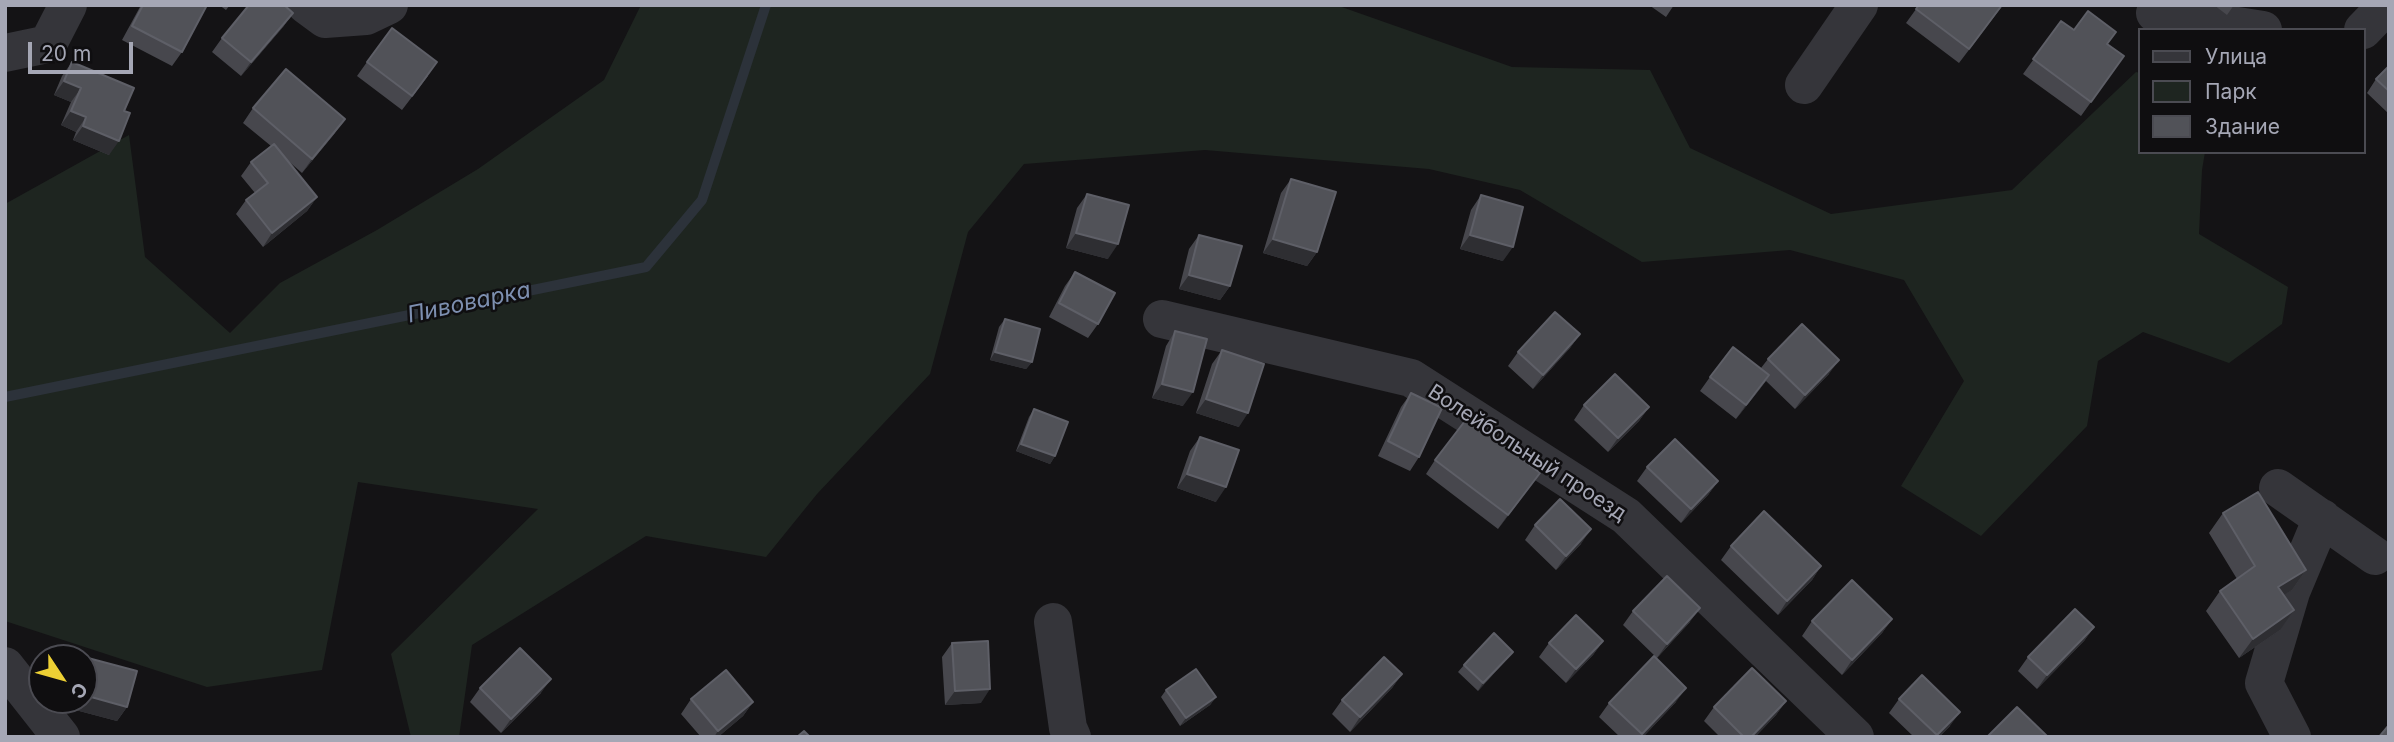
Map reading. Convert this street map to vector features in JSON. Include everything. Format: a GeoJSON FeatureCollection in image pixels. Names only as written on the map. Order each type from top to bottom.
{"type":"FeatureCollection","features":[{"type":"Feature","properties":{"kind":"street"},"geometry":{"type":"LineString","coordinates":[[5,52],[48,44],[68,5]]}},
{"type":"Feature","properties":{"kind":"street"},"geometry":{"type":"LineString","coordinates":[[306,5],[325,19],[366,16],[389,5]]}},
{"type":"Feature","properties":{"kind":"street"},"geometry":{"type":"LineString","coordinates":[[1804,85],[1859,5]]}},
{"type":"Feature","properties":{"kind":"street"},"geometry":{"type":"LineString","coordinates":[[2365,28],[2387,5]]}},
{"type":"Feature","properties":{"kind":"street"},"geometry":{"type":"LineString","coordinates":[[2155,13],[2250,28]]}},
{"type":"Feature","properties":{"kind":"street","name":"Волейбольный проезд"},"geometry":{"type":"LineString","coordinates":[[1162,319],[1411,378],[1626,516],[1854,737]]}},
{"type":"Feature","properties":{"kind":"street"},"geometry":{"type":"LineString","coordinates":[[2278,488],[2375,556]]}},
{"type":"Feature","properties":{"kind":"street"},"geometry":{"type":"LineString","coordinates":[[2292,737],[2264,684],[2291,592],[2322,518]]}},
{"type":"Feature","properties":{"kind":"street"},"geometry":{"type":"LineString","coordinates":[[1053,622],[1068,728],[1072,737]]}},
{"type":"Feature","properties":{"kind":"street"},"geometry":{"type":"LineString","coordinates":[[5,666],[61,737]]}},
{"type":"Feature","properties":{"kind":"green space"},"geometry":{"type":"Polygon","coordinates":[[[641,5],[1336,5],[1512,67],[1650,70],[1690,148],[1831,214],[2012,190],[2138,72],[2138,154],[2205,154],[2199,234],[2288,287],[2282,324],[2229,363],[2143,332],[2098,361],[2087,426],[1981,536],[1901,486],[1964,381],[1904,280],[1790,250],[1642,262],[1520,190],[1429,169],[1205,150],[1024,164],[968,232],[930,374],[817,494],[766,557],[646,536],[472,645],[459,737],[411,737],[391,654],[538,509],[358,482],[322,670],[207,687],[98,651],[98,644],[75,644],[5,621],[5,204],[129,135],[145,257],[230,333],[280,283],[377,230],[478,169],[604,80],[641,5]]]}},
{"type":"Feature","properties":{"kind":"building"},"geometry":{"type":"Polygon","coordinates":[[[143,5],[207,5],[182,52],[132,26],[143,5]]]}},
{"type":"Feature","properties":{"kind":"building"},"geometry":{"type":"Polygon","coordinates":[[[249,5],[284,5],[293,13],[251,62],[222,38],[249,5]]]}},
{"type":"Feature","properties":{"kind":"building"},"geometry":{"type":"Polygon","coordinates":[[[1919,5],[2002,5],[1969,49],[1916,9],[1919,5]]]}},
{"type":"Feature","properties":{"kind":"building"},"geometry":{"type":"Polygon","coordinates":[[[2088,11],[2116,32],[2107,44],[2124,56],[2091,102],[2033,59],[2061,21],[2074,30],[2088,11]]]}},
{"type":"Feature","properties":{"kind":"building"},"geometry":{"type":"Polygon","coordinates":[[[392,28],[437,62],[412,96],[367,62],[392,28]]]}},
{"type":"Feature","properties":{"kind":"building"},"geometry":{"type":"Polygon","coordinates":[[[72,62],[134,88],[124,111],[130,113],[119,141],[83,126],[86,117],[71,111],[81,88],[64,81],[72,62]]]}},
{"type":"Feature","properties":{"kind":"building"},"geometry":{"type":"Polygon","coordinates":[[[2389,66],[2389,91],[2376,79],[2389,66]]]}},
{"type":"Feature","properties":{"kind":"building"},"geometry":{"type":"Polygon","coordinates":[[[286,69],[345,119],[312,159],[253,108],[286,69]]]}},
{"type":"Feature","properties":{"kind":"building"},"geometry":{"type":"Polygon","coordinates":[[[274,144],[317,197],[272,233],[246,200],[268,183],[251,162],[274,144]]]}},
{"type":"Feature","properties":{"kind":"building"},"geometry":{"type":"Polygon","coordinates":[[[1291,179],[1336,192],[1317,252],[1273,239],[1291,179]]]}},
{"type":"Feature","properties":{"kind":"building"},"geometry":{"type":"Polygon","coordinates":[[[1087,194],[1129,205],[1118,244],[1076,233],[1087,194]]]}},
{"type":"Feature","properties":{"kind":"building"},"geometry":{"type":"Polygon","coordinates":[[[1481,195],[1523,207],[1513,247],[1470,235],[1481,195]]]}},
{"type":"Feature","properties":{"kind":"building"},"geometry":{"type":"Polygon","coordinates":[[[1199,235],[1242,246],[1230,286],[1189,275],[1199,235]]]}},
{"type":"Feature","properties":{"kind":"building"},"geometry":{"type":"Polygon","coordinates":[[[1075,272],[1115,293],[1098,324],[1059,303],[1075,272]]]}},
{"type":"Feature","properties":{"kind":"building"},"geometry":{"type":"Polygon","coordinates":[[[1555,312],[1580,334],[1543,375],[1518,352],[1555,312]]]}},
{"type":"Feature","properties":{"kind":"building"},"geometry":{"type":"Polygon","coordinates":[[[1005,319],[1040,329],[1032,362],[995,352],[1005,319]]]}},
{"type":"Feature","properties":{"kind":"building"},"geometry":{"type":"Polygon","coordinates":[[[1802,324],[1839,360],[1805,395],[1768,359],[1802,324]]]}},
{"type":"Feature","properties":{"kind":"building"},"geometry":{"type":"Polygon","coordinates":[[[1175,331],[1207,339],[1193,392],[1162,384],[1175,331]]]}},
{"type":"Feature","properties":{"kind":"building"},"geometry":{"type":"Polygon","coordinates":[[[1733,347],[1769,375],[1746,405],[1710,377],[1733,347]]]}},
{"type":"Feature","properties":{"kind":"building"},"geometry":{"type":"Polygon","coordinates":[[[1222,350],[1264,364],[1248,413],[1206,399],[1222,350]]]}},
{"type":"Feature","properties":{"kind":"building"},"geometry":{"type":"Polygon","coordinates":[[[1615,374],[1649,407],[1618,438],[1584,405],[1615,374]]]}},
{"type":"Feature","properties":{"kind":"building"},"geometry":{"type":"Polygon","coordinates":[[[1411,393],[1442,408],[1419,457],[1388,441],[1411,393]]]}},
{"type":"Feature","properties":{"kind":"building"},"geometry":{"type":"Polygon","coordinates":[[[1034,409],[1068,422],[1055,456],[1021,444],[1034,409]]]}},
{"type":"Feature","properties":{"kind":"building"},"geometry":{"type":"Polygon","coordinates":[[[1468,417],[1540,473],[1508,515],[1435,460],[1468,417]]]}},
{"type":"Feature","properties":{"kind":"building"},"geometry":{"type":"Polygon","coordinates":[[[1200,437],[1239,450],[1226,487],[1187,474],[1200,437]]]}},
{"type":"Feature","properties":{"kind":"building"},"geometry":{"type":"Polygon","coordinates":[[[1675,439],[1718,481],[1691,509],[1647,467],[1675,439]]]}},
{"type":"Feature","properties":{"kind":"building"},"geometry":{"type":"Polygon","coordinates":[[[2258,492],[2306,570],[2278,587],[2294,610],[2253,639],[2220,591],[2255,566],[2223,513],[2258,492]]]}},
{"type":"Feature","properties":{"kind":"building"},"geometry":{"type":"Polygon","coordinates":[[[1560,499],[1591,529],[1566,556],[1535,525],[1560,499]]]}},
{"type":"Feature","properties":{"kind":"building"},"geometry":{"type":"Polygon","coordinates":[[[1764,511],[1821,566],[1787,601],[1731,546],[1764,511]]]}},
{"type":"Feature","properties":{"kind":"building"},"geometry":{"type":"Polygon","coordinates":[[[1667,576],[1700,608],[1667,644],[1633,611],[1667,576]]]}},
{"type":"Feature","properties":{"kind":"building"},"geometry":{"type":"Polygon","coordinates":[[[1852,580],[1892,619],[1852,660],[1812,621],[1852,580]]]}},
{"type":"Feature","properties":{"kind":"building"},"geometry":{"type":"Polygon","coordinates":[[[2075,609],[2094,627],[2047,675],[2028,657],[2075,609]]]}},
{"type":"Feature","properties":{"kind":"building"},"geometry":{"type":"Polygon","coordinates":[[[1576,615],[1603,641],[1576,669],[1549,643],[1576,615]]]}},
{"type":"Feature","properties":{"kind":"building"},"geometry":{"type":"Polygon","coordinates":[[[1494,633],[1513,652],[1483,683],[1464,665],[1494,633]]]}},
{"type":"Feature","properties":{"kind":"building"},"geometry":{"type":"Polygon","coordinates":[[[988,641],[990,689],[955,691],[952,643],[988,641]]]}},
{"type":"Feature","properties":{"kind":"building"},"geometry":{"type":"Polygon","coordinates":[[[520,648],[551,679],[511,719],[480,688],[520,648]]]}},
{"type":"Feature","properties":{"kind":"building"},"geometry":{"type":"Polygon","coordinates":[[[1654,656],[1686,688],[1642,734],[1609,703],[1654,656]]]}},
{"type":"Feature","properties":{"kind":"building"},"geometry":{"type":"Polygon","coordinates":[[[1384,657],[1402,674],[1360,717],[1342,700],[1384,657]]]}},
{"type":"Feature","properties":{"kind":"building"},"geometry":{"type":"Polygon","coordinates":[[[98,661],[137,671],[127,707],[98,699],[98,661]]]}},
{"type":"Feature","properties":{"kind":"building"},"geometry":{"type":"Polygon","coordinates":[[[1752,668],[1786,701],[1751,737],[1744,737],[1714,707],[1752,668]]]}},
{"type":"Feature","properties":{"kind":"building"},"geometry":{"type":"Polygon","coordinates":[[[1196,669],[1216,697],[1186,718],[1166,690],[1196,669]]]}},
{"type":"Feature","properties":{"kind":"building"},"geometry":{"type":"Polygon","coordinates":[[[726,670],[753,702],[718,731],[691,699],[726,670]]]}},
{"type":"Feature","properties":{"kind":"building"},"geometry":{"type":"Polygon","coordinates":[[[1922,675],[1960,712],[1937,735],[1899,699],[1922,675]]]}},
{"type":"Feature","properties":{"kind":"building"},"geometry":{"type":"Polygon","coordinates":[[[2017,707],[2048,737],[1987,737],[2017,707]]]}},
{"type":"Feature","properties":{"kind":"building"},"geometry":{"type":"Polygon","coordinates":[[[2389,725],[2389,737],[2379,737],[2389,725]]]}},
{"type":"Feature","properties":{"kind":"building"},"geometry":{"type":"Polygon","coordinates":[[[804,731],[810,737],[797,737],[804,731]]]}},
{"type":"Feature","properties":{"kind":"waterway","name":"Пивоварка"},"geometry":{"type":"LineString","coordinates":[[5,397],[646,267],[702,200],[766,5]]}}]}
